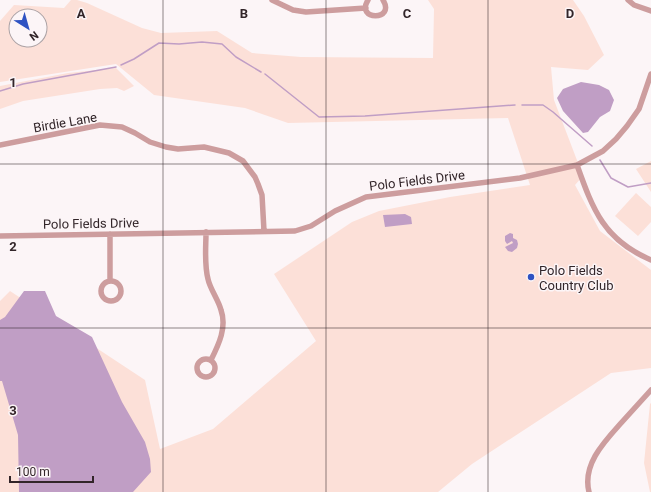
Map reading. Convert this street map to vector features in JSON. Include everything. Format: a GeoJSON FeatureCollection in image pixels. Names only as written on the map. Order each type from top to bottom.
{"type":"FeatureCollection","features":[{"type":"Feature","properties":{"kind":"street"},"geometry":{"type":"LineString","coordinates":[[272,0],[293,10],[306,12],[366,8]]}},
{"type":"Feature","properties":{"kind":"street"},"geometry":{"type":"LineString","coordinates":[[368,0],[366,8],[371,16],[381,15],[385,10],[386,7],[383,0]]}},
{"type":"Feature","properties":{"kind":"street"},"geometry":{"type":"LineString","coordinates":[[628,0],[634,5],[651,11]]}},
{"type":"Feature","properties":{"kind":"street","name":"Polo Fields Drive"},"geometry":{"type":"LineString","coordinates":[[0,236],[295,231],[311,226],[341,207],[366,197],[520,178],[577,165],[603,151],[627,126],[640,109],[651,74]]}},
{"type":"Feature","properties":{"kind":"street","name":"Birdie Lane"},"geometry":{"type":"LineString","coordinates":[[0,145],[100,125],[122,128],[135,132],[150,142],[166,147],[178,149],[204,147],[229,153],[243,161],[255,177],[262,195],[264,231]]}},
{"type":"Feature","properties":{"kind":"street"},"geometry":{"type":"LineString","coordinates":[[577,165],[597,216],[607,229],[621,243],[636,253],[651,260]]}},
{"type":"Feature","properties":{"kind":"street"},"geometry":{"type":"LineString","coordinates":[[206,232],[206,262],[208,279],[222,310],[224,325],[221,339],[211,360]]}},
{"type":"Feature","properties":{"kind":"street"},"geometry":{"type":"LineString","coordinates":[[110,234],[110,281]]}},
{"type":"Feature","properties":{"kind":"street"},"geometry":{"type":"LineString","coordinates":[[589,492],[589,474],[597,452],[608,437],[651,390]]}},
{"type":"Feature","properties":{"kind":"shaded area"},"geometry":{"type":"Polygon","coordinates":[[[71,0],[77,0],[87,3],[142,28],[161,33],[217,31],[252,53],[301,57],[433,58],[434,9],[428,0],[573,0],[584,16],[604,55],[588,70],[551,67],[554,100],[583,176],[575,185],[600,231],[651,270],[651,368],[611,373],[472,464],[438,492],[0,492],[0,301],[10,291],[145,380],[160,449],[213,429],[316,341],[274,274],[352,222],[379,211],[450,197],[530,185],[508,118],[288,123],[245,108],[154,95],[116,64],[0,82],[0,21],[8,12],[8,48],[48,48],[48,8],[11,8],[14,5],[64,8],[71,0]]]}},
{"type":"Feature","properties":{"kind":"shaded area"},"geometry":{"type":"Polygon","coordinates":[[[116,68],[134,86],[124,91],[117,88],[100,89],[23,101],[0,109],[0,86],[68,73],[116,68]]]}},
{"type":"Feature","properties":{"kind":"shaded area"},"geometry":{"type":"Polygon","coordinates":[[[581,82],[599,85],[609,90],[614,100],[610,111],[600,117],[588,132],[583,133],[563,111],[557,98],[563,89],[581,82]]]}},
{"type":"Feature","properties":{"kind":"shaded area"},"geometry":{"type":"Polygon","coordinates":[[[651,161],[651,192],[636,169],[651,161]]]}},
{"type":"Feature","properties":{"kind":"shaded area"},"geometry":{"type":"Polygon","coordinates":[[[636,193],[651,207],[651,222],[638,236],[615,216],[636,193]]]}},
{"type":"Feature","properties":{"kind":"shaded area"},"geometry":{"type":"Polygon","coordinates":[[[405,214],[411,217],[412,224],[385,227],[383,215],[405,214]]]}},
{"type":"Feature","properties":{"kind":"shaded area"},"geometry":{"type":"Polygon","coordinates":[[[510,233],[513,234],[513,238],[517,240],[518,244],[517,248],[512,252],[508,251],[505,247],[513,243],[512,241],[507,244],[505,241],[505,236],[510,233]]]}},
{"type":"Feature","properties":{"kind":"shaded area"},"geometry":{"type":"Polygon","coordinates":[[[24,291],[45,291],[56,316],[92,337],[122,402],[145,442],[150,459],[151,472],[133,492],[19,492],[18,435],[2,381],[0,381],[0,320],[5,317],[24,291]]]}},
{"type":"Feature","properties":{"kind":"shaded area"},"geometry":{"type":"Polygon","coordinates":[[[651,403],[651,492],[650,492],[644,463],[651,403]]]}},
{"type":"Feature","properties":{"kind":"waterway"},"geometry":{"type":"LineString","coordinates":[[121,65],[134,59],[159,43],[179,44],[202,42],[222,44],[236,57],[261,72]]}},
{"type":"Feature","properties":{"kind":"waterway"},"geometry":{"type":"LineString","coordinates":[[0,91],[23,84],[116,67]]}},
{"type":"Feature","properties":{"kind":"waterway"},"geometry":{"type":"LineString","coordinates":[[265,74],[319,117],[365,116],[515,105]]}},
{"type":"Feature","properties":{"kind":"waterway"},"geometry":{"type":"LineString","coordinates":[[522,105],[543,105],[592,146]]}},
{"type":"Feature","properties":{"kind":"waterway"},"geometry":{"type":"LineString","coordinates":[[600,160],[611,178],[628,187],[651,183]]}},
{"type":"Feature","properties":{"kind":"place","name":"Polo Fields Country Club"},"geometry":{"type":"Point","coordinates":[531,277]}}]}
